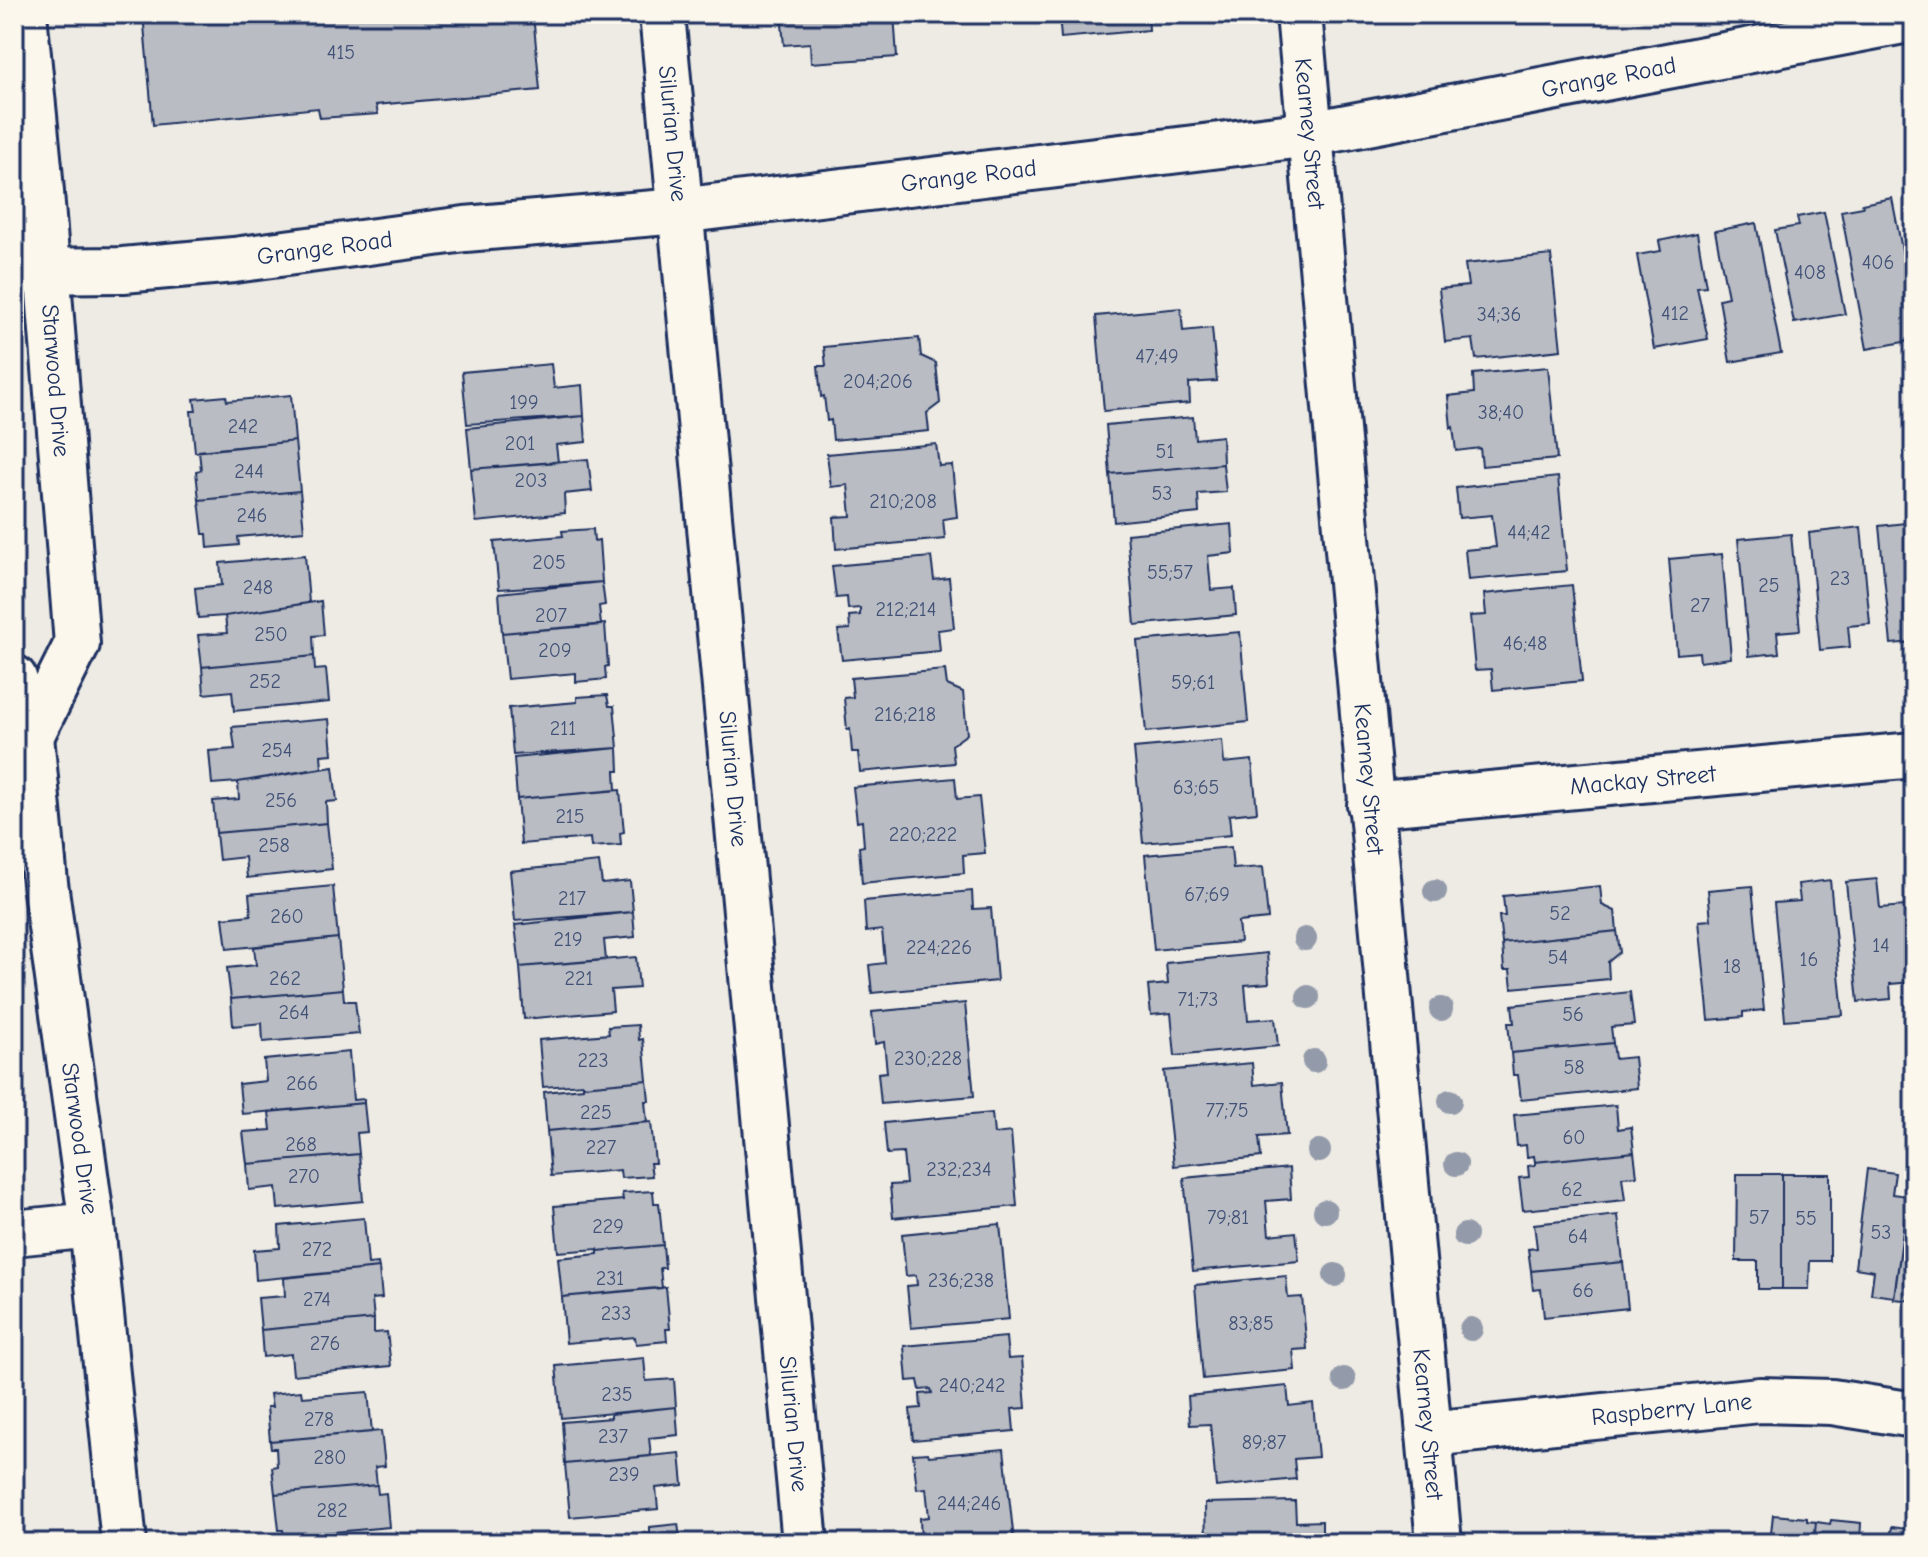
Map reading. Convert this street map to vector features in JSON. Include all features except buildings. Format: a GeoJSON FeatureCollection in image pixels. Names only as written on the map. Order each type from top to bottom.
{"type":"FeatureCollection","features":[{"type":"Feature","properties":{"kind":"street","name":"Starwood Drive"},"geometry":{"type":"LineString","coordinates":[[24,14],[31,271],[77,644],[31,736]]}},
{"type":"Feature","properties":{"kind":"street","name":"Silurian Drive"},"geometry":{"type":"LineString","coordinates":[[662,14],[805,1543]]}},
{"type":"Feature","properties":{"kind":"street","name":"Kearney Street"},"geometry":{"type":"LineString","coordinates":[[1299,14],[1439,1543]]}},
{"type":"Feature","properties":{"kind":"street","name":"Grange Road"},"geometry":{"type":"LineString","coordinates":[[31,271],[139,269],[234,260],[465,229],[679,211],[1310,134],[1914,19]]}},
{"type":"Feature","properties":{"kind":"street","name":"Starwood Drive"},"geometry":{"type":"LineString","coordinates":[[14,678],[31,736],[45,883],[92,1225],[124,1543]]}},
{"type":"Feature","properties":{"kind":"street","name":"Mackay Street"},"geometry":{"type":"LineString","coordinates":[[1370,805],[1914,755]]}},
{"type":"Feature","properties":{"kind":"street"},"geometry":{"type":"LineString","coordinates":[[14,1233],[92,1225]]}},
{"type":"Feature","properties":{"kind":"street","name":"Raspberry Lane"},"geometry":{"type":"LineString","coordinates":[[1429,1434],[1760,1400],[1832,1402],[1914,1415]]}}]}
